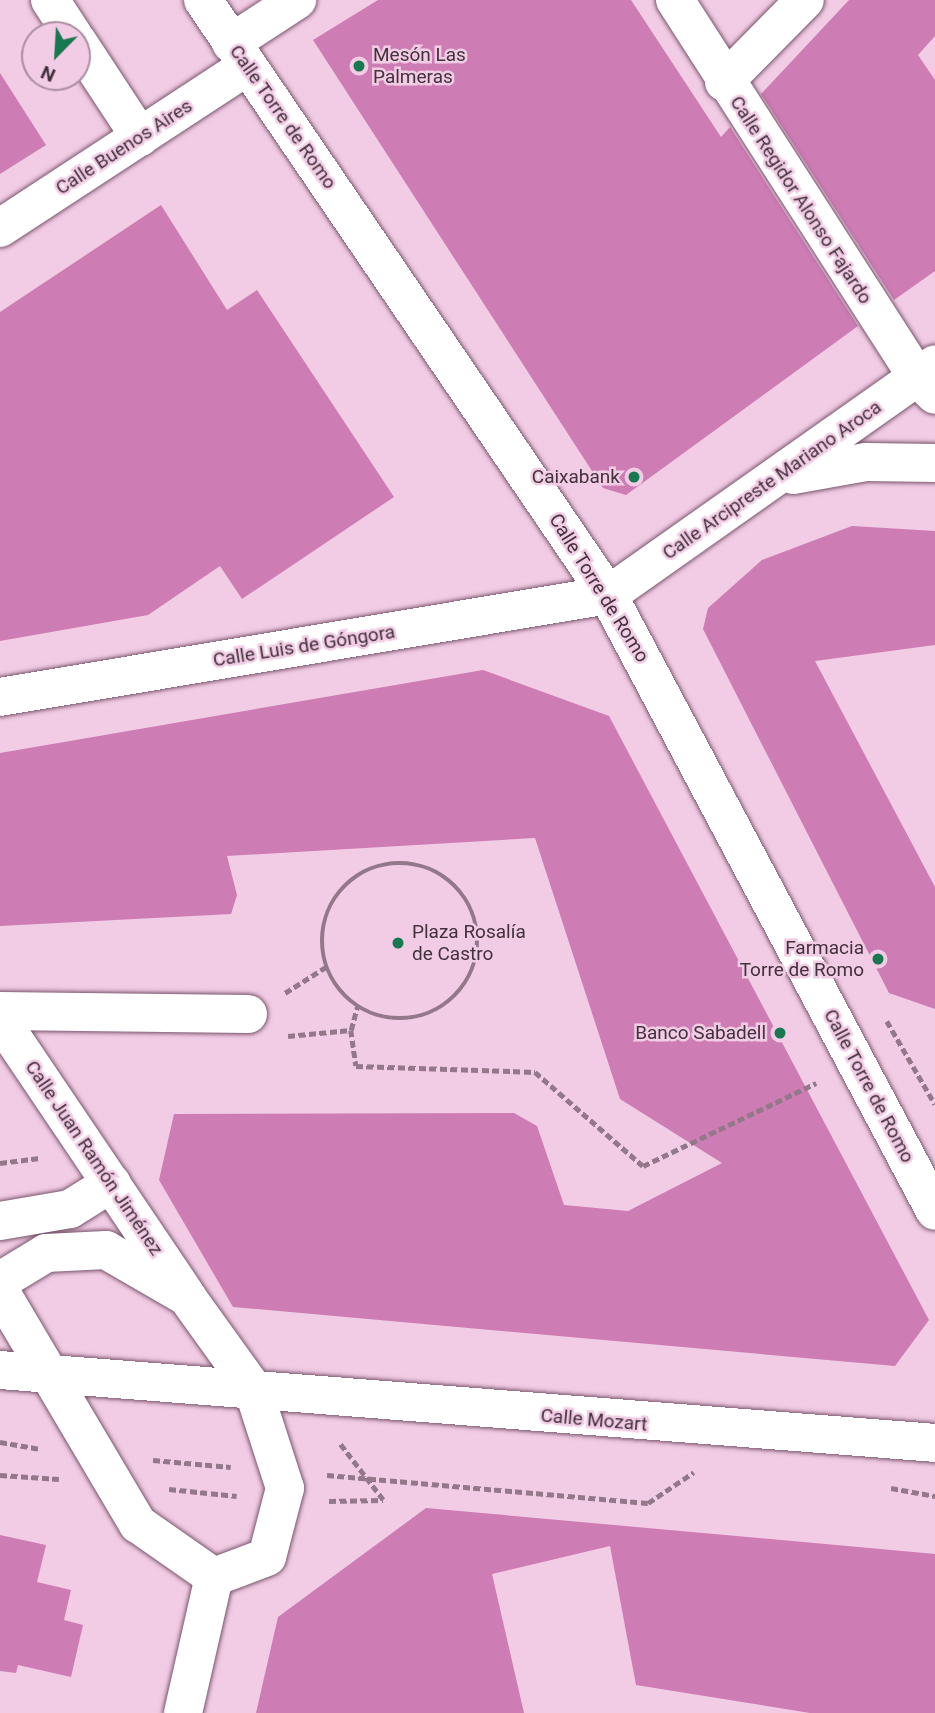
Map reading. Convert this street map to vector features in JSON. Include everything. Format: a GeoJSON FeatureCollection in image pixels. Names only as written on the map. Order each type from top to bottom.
{"type":"FeatureCollection","features":[{"type":"Feature","properties":{"kind":"street"},"geometry":{"type":"LineString","coordinates":[[50,0],[64,21]]}},
{"type":"Feature","properties":{"kind":"street","name":"Calle Torre de Romo"},"geometry":{"type":"LineString","coordinates":[[203,0],[608,595],[935,1211]]}},
{"type":"Feature","properties":{"kind":"street","name":"Calle Buenos Aires"},"geometry":{"type":"LineString","coordinates":[[0,229],[140,136],[240,55],[297,0]]}},
{"type":"Feature","properties":{"kind":"street","name":"Calle Regidor Alonso Fajardo"},"geometry":{"type":"LineString","coordinates":[[675,0],[724,82],[929,378]]}},
{"type":"Feature","properties":{"kind":"street"},"geometry":{"type":"LineString","coordinates":[[724,82],[805,0]]}},
{"type":"Feature","properties":{"kind":"street"},"geometry":{"type":"LineString","coordinates":[[91,62],[140,136]]}},
{"type":"Feature","properties":{"kind":"street","name":"Calle Arcipreste Mariano Aroca"},"geometry":{"type":"LineString","coordinates":[[608,595],[929,378]]}},
{"type":"Feature","properties":{"kind":"street"},"geometry":{"type":"LineString","coordinates":[[781,478],[866,461],[935,463]]}},
{"type":"Feature","properties":{"kind":"street","name":"Calle Luis de Góngora"},"geometry":{"type":"LineString","coordinates":[[0,697],[608,595]]}},
{"type":"Feature","properties":{"kind":"street"},"geometry":{"type":"LineString","coordinates":[[0,1011],[248,1014]]}},
{"type":"Feature","properties":{"kind":"street","name":"Calle Juan Ramón Jiménez"},"geometry":{"type":"LineString","coordinates":[[0,1019],[112,1184],[182,1295],[253,1389],[285,1488],[267,1557],[214,1577]]}},
{"type":"Feature","properties":{"kind":"street"},"geometry":{"type":"LineString","coordinates":[[0,1221],[70,1209],[112,1184]]}},
{"type":"Feature","properties":{"kind":"street"},"geometry":{"type":"LineString","coordinates":[[0,1281],[47,1253],[106,1250],[182,1295]]}},
{"type":"Feature","properties":{"kind":"street"},"geometry":{"type":"LineString","coordinates":[[0,1291],[138,1524],[214,1577],[183,1713]]}},
{"type":"Feature","properties":{"kind":"street","name":"Calle Mozart"},"geometry":{"type":"LineString","coordinates":[[0,1370],[935,1444]]}},
{"type":"Feature","properties":{"kind":"path"},"geometry":{"type":"LineString","coordinates":[[381,866],[432,870],[453,884],[473,917],[477,954],[468,979],[431,1013],[380,1017],[357,1007],[326,967],[325,916],[337,893],[381,866]]}},
{"type":"Feature","properties":{"kind":"path"},"geometry":{"type":"LineString","coordinates":[[357,1007],[351,1030],[356,1066],[535,1072],[643,1166],[827,1079]]}},
{"type":"Feature","properties":{"kind":"path"},"geometry":{"type":"LineString","coordinates":[[284,1036],[351,1030]]}},
{"type":"Feature","properties":{"kind":"path"},"geometry":{"type":"LineString","coordinates":[[0,1155],[4,1163]]}},
{"type":"Feature","properties":{"kind":"path"},"geometry":{"type":"LineString","coordinates":[[0,1442],[95,1455],[648,1503],[702,1470]]}},
{"type":"Feature","properties":{"kind":"path"},"geometry":{"type":"LineString","coordinates":[[881,1487],[935,1496]]}},
{"type":"Feature","properties":{"kind":"building"},"geometry":{"type":"Polygon","coordinates":[[[378,0],[631,0],[721,137],[730,127],[858,326],[626,495],[603,488],[313,40],[378,0]]]}},
{"type":"Feature","properties":{"kind":"building"},"geometry":{"type":"Polygon","coordinates":[[[849,0],[935,0],[935,36],[918,55],[935,80],[935,271],[894,300],[761,94],[849,0]]]}},
{"type":"Feature","properties":{"kind":"building"},"geometry":{"type":"Polygon","coordinates":[[[0,73],[46,145],[0,174],[0,73]]]}},
{"type":"Feature","properties":{"kind":"building"},"geometry":{"type":"Polygon","coordinates":[[[161,205],[227,310],[257,290],[394,497],[242,599],[220,566],[148,615],[0,641],[0,312],[161,205]]]}},
{"type":"Feature","properties":{"kind":"building"},"geometry":{"type":"Polygon","coordinates":[[[852,526],[935,531],[935,645],[815,661],[935,887],[935,1009],[889,993],[703,629],[708,608],[762,560],[852,526]]]}},
{"type":"Feature","properties":{"kind":"building"},"geometry":{"type":"Polygon","coordinates":[[[483,670],[609,716],[929,1320],[895,1366],[233,1307],[159,1180],[174,1114],[514,1113],[537,1126],[564,1205],[628,1211],[722,1163],[620,1099],[535,838],[227,856],[237,895],[231,914],[0,926],[0,753],[483,670]]]}},
{"type":"Feature","properties":{"kind":"building"},"geometry":{"type":"Polygon","coordinates":[[[426,1508],[935,1554],[935,1713],[810,1713],[636,1685],[610,1546],[492,1574],[524,1713],[256,1713],[278,1617],[426,1508]]]}},
{"type":"Feature","properties":{"kind":"building"},"geometry":{"type":"Polygon","coordinates":[[[0,1535],[46,1545],[37,1582],[71,1590],[64,1620],[83,1625],[71,1677],[18,1665],[16,1673],[0,1671],[0,1535]]]}},
{"type":"Feature","properties":{"kind":"place","name":"Mesón Las Palmeras"},"geometry":{"type":"Point","coordinates":[359,66]}},
{"type":"Feature","properties":{"kind":"place","name":"Caixabank"},"geometry":{"type":"Point","coordinates":[634,477]}},
{"type":"Feature","properties":{"kind":"place","name":"Plaza Rosalía de Castro"},"geometry":{"type":"Point","coordinates":[398,943]}},
{"type":"Feature","properties":{"kind":"place","name":"Farmacia Torre de Romo"},"geometry":{"type":"Point","coordinates":[878,959]}},
{"type":"Feature","properties":{"kind":"place","name":"Banco Sabadell"},"geometry":{"type":"Point","coordinates":[780,1033]}}]}
